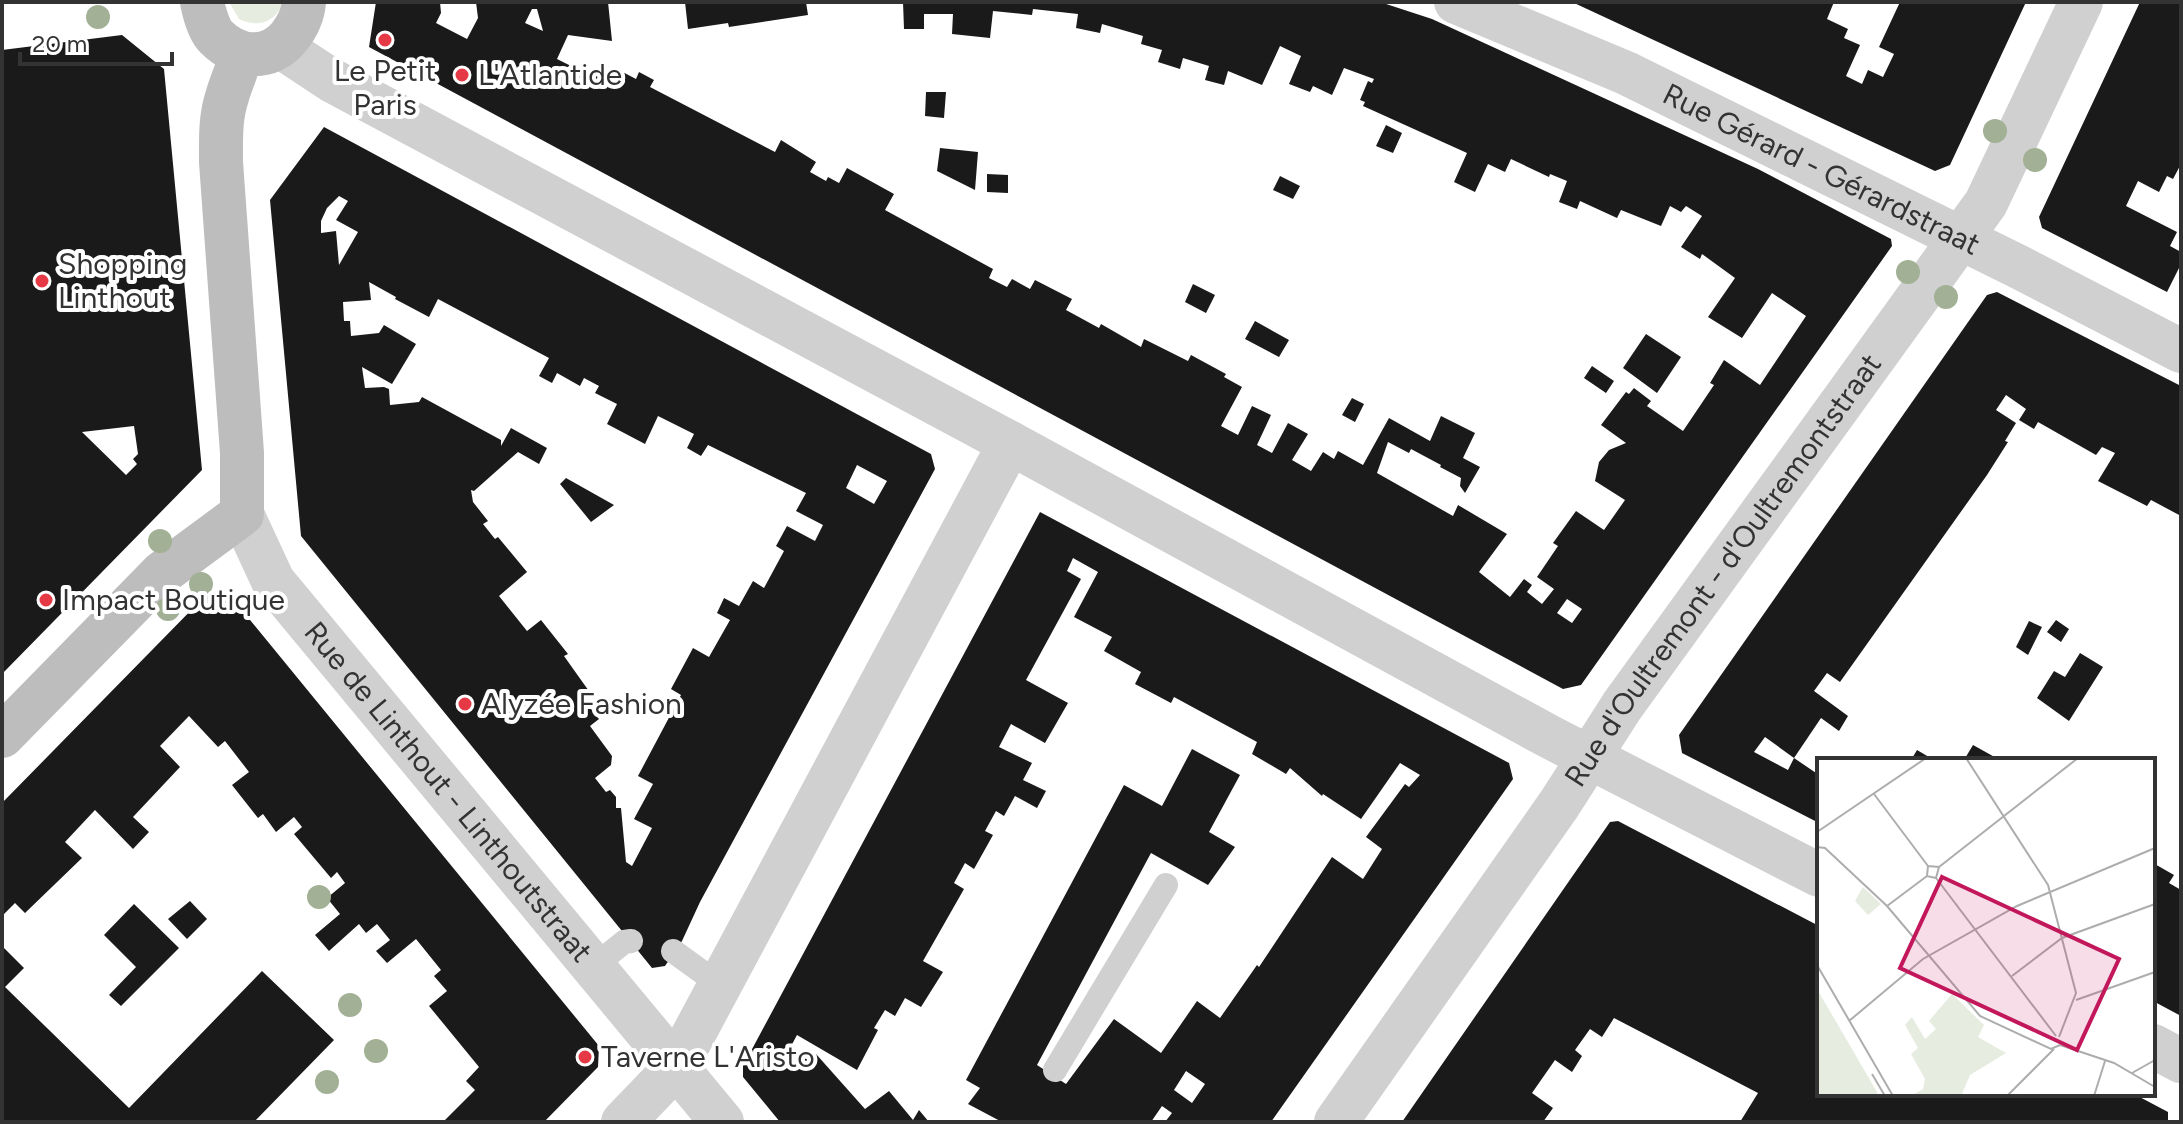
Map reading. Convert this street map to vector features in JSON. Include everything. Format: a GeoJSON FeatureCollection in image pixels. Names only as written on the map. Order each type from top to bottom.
{"type":"FeatureCollection","features":[{"type":"Feature","properties":{"kind":"street"},"geometry":{"type":"LineString","coordinates":[[202,2],[215,36],[261,50],[331,80],[1010,443],[1550,737],[1817,874]]}},
{"type":"Feature","properties":{"kind":"street","name":"Rue de Linthout - Linthoutstraat"},"geometry":{"type":"LineString","coordinates":[[304,2],[294,30],[261,50],[227,96],[221,125],[242,453],[242,514],[273,581],[722,1122]]}},
{"type":"Feature","properties":{"kind":"street","name":"Rue Gérard - Gérardstraat"},"geometry":{"type":"LineString","coordinates":[[1456,2],[1626,73],[2181,351]]}},
{"type":"Feature","properties":{"kind":"street","name":"Rue d'Oultremont - d'Oultremontstraat"},"geometry":{"type":"LineString","coordinates":[[1336,1122],[1590,757],[1622,706],[1986,203],[2081,2]]}},
{"type":"Feature","properties":{"kind":"street"},"geometry":{"type":"LineString","coordinates":[[623,1122],[676,1067],[1010,443]]}},
{"type":"Feature","properties":{"kind":"street"},"geometry":{"type":"LineString","coordinates":[[2,736],[162,573],[242,514]]}},
{"type":"Feature","properties":{"kind":"street"},"geometry":{"type":"LineString","coordinates":[[2155,1047],[2181,1061]]}},
{"type":"Feature","properties":{"kind":"lane"},"geometry":{"type":"LineString","coordinates":[[1055,1070],[1166,885]]}},
{"type":"Feature","properties":{"kind":"lane"},"geometry":{"type":"LineString","coordinates":[[593,967],[624,942],[631,941]]}},
{"type":"Feature","properties":{"kind":"lane"},"geometry":{"type":"LineString","coordinates":[[673,951],[720,985]]}},
{"type":"Feature","properties":{"kind":"shaded area"},"geometry":{"type":"Polygon","coordinates":[[[229,2],[283,2],[283,5],[269,20],[252,23],[239,19],[229,2]]]}},
{"type":"Feature","properties":{"kind":"building"},"geometry":{"type":"Polygon","coordinates":[[[376,2],[440,2],[441,13],[436,23],[467,39],[478,18],[476,2],[608,2],[612,41],[568,35],[557,59],[591,76],[595,68],[610,77],[615,68],[636,79],[639,72],[654,80],[650,87],[775,152],[781,140],[816,162],[810,172],[826,181],[828,177],[839,183],[847,168],[894,194],[885,210],[993,269],[989,278],[1007,287],[1012,279],[1030,289],[1035,280],[1072,299],[1066,310],[1099,328],[1101,324],[1141,347],[1144,339],[1188,361],[1191,355],[1226,374],[1224,377],[1242,387],[1221,426],[1238,435],[1252,406],[1271,415],[1257,445],[1272,453],[1288,423],[1308,434],[1292,460],[1311,471],[1323,452],[1334,459],[1338,451],[1363,465],[1389,418],[1430,441],[1441,416],[1475,433],[1463,458],[1480,467],[1465,493],[1460,486],[1461,478],[1411,449],[1409,453],[1388,442],[1377,473],[1453,516],[1458,505],[1507,534],[1479,572],[1510,597],[1524,579],[1532,585],[1527,592],[1542,604],[1554,589],[1537,577],[1558,546],[1553,543],[1576,511],[1604,530],[1625,500],[1595,481],[1599,462],[1609,450],[1626,443],[1601,425],[1626,392],[1629,394],[1634,388],[1651,401],[1647,406],[1683,431],[1714,385],[1710,383],[1724,360],[1760,385],[1806,316],[1772,293],[1742,338],[1708,317],[1735,278],[1702,254],[1700,259],[1681,247],[1702,216],[1686,206],[1681,212],[1670,206],[1661,226],[1621,210],[1617,218],[1580,201],[1577,209],[1559,202],[1567,181],[1550,174],[1549,177],[1511,159],[1505,172],[1488,164],[1475,192],[1454,182],[1467,153],[1363,106],[1365,102],[1360,100],[1368,81],[1372,83],[1374,79],[1344,68],[1332,95],[1313,86],[1310,92],[1289,84],[1301,56],[1280,46],[1262,85],[1228,71],[1224,85],[1205,80],[1209,66],[1183,58],[1180,69],[1158,62],[1162,50],[1141,44],[1143,36],[1102,24],[1100,33],[1076,28],[1078,14],[1033,9],[1032,15],[993,11],[990,38],[952,34],[953,14],[924,14],[924,29],[904,29],[903,2],[1380,2],[1432,19],[1758,169],[1891,239],[1892,246],[1581,685],[1563,689],[369,47],[376,2]],[[532,9],[525,23],[543,31],[537,9],[532,9]],[[1567,599],[1557,613],[1572,623],[1582,609],[1567,599]]]}},
{"type":"Feature","properties":{"kind":"building"},"geometry":{"type":"Polygon","coordinates":[[[685,2],[806,2],[808,15],[729,27],[728,23],[688,29],[685,2]]]}},
{"type":"Feature","properties":{"kind":"building"},"geometry":{"type":"Polygon","coordinates":[[[1572,2],[1834,2],[1827,19],[1848,29],[1844,38],[1860,45],[1846,76],[1862,84],[1868,70],[1883,77],[1894,54],[1879,47],[1900,2],[2026,2],[1950,165],[1935,171],[1572,2]]]}},
{"type":"Feature","properties":{"kind":"building"},"geometry":{"type":"Polygon","coordinates":[[[2140,2],[2181,2],[2181,164],[2173,179],[2167,176],[2159,192],[2138,181],[2126,206],[2177,232],[2170,246],[2181,252],[2181,264],[2167,292],[2042,228],[2039,217],[2140,2]]]}},
{"type":"Feature","properties":{"kind":"building"},"geometry":{"type":"Polygon","coordinates":[[[122,35],[164,69],[202,470],[2,674],[2,50],[122,35]],[[134,426],[82,432],[126,475],[137,464],[133,459],[138,454],[134,426]]]}},
{"type":"Feature","properties":{"kind":"building"},"geometry":{"type":"Polygon","coordinates":[[[926,92],[946,92],[944,118],[925,116],[926,92]]]}},
{"type":"Feature","properties":{"kind":"building"},"geometry":{"type":"Polygon","coordinates":[[[1386,125],[1402,133],[1393,153],[1376,146],[1386,125]]]}},
{"type":"Feature","properties":{"kind":"building"},"geometry":{"type":"Polygon","coordinates":[[[324,127],[931,454],[935,469],[700,902],[682,941],[665,966],[652,968],[301,536],[270,200],[324,127]],[[339,196],[327,208],[321,221],[321,233],[336,231],[339,265],[358,232],[336,220],[348,201],[339,196]],[[369,282],[371,300],[343,302],[344,321],[350,321],[351,336],[379,333],[384,325],[416,344],[392,384],[362,367],[365,388],[389,389],[390,405],[419,402],[422,397],[501,440],[501,446],[511,428],[547,448],[539,464],[518,452],[474,491],[471,490],[473,502],[488,521],[483,524],[527,572],[499,596],[527,631],[541,620],[568,654],[564,656],[591,694],[583,699],[599,719],[590,726],[612,756],[611,765],[595,778],[606,792],[610,790],[616,797],[616,808],[621,808],[626,862],[632,866],[652,828],[634,819],[653,784],[638,776],[681,695],[671,689],[693,648],[709,657],[730,620],[717,613],[724,598],[739,606],[753,581],[764,588],[784,551],[776,546],[787,526],[815,541],[823,525],[796,511],[806,493],[708,445],[701,456],[687,448],[694,434],[658,416],[645,444],[607,424],[617,404],[595,393],[599,386],[584,378],[580,386],[557,373],[552,383],[539,376],[549,358],[438,299],[429,317],[369,282]],[[857,465],[846,488],[874,504],[887,481],[857,465]]]}},
{"type":"Feature","properties":{"kind":"building"},"geometry":{"type":"Polygon","coordinates":[[[940,148],[978,152],[975,190],[937,171],[940,148]]]}},
{"type":"Feature","properties":{"kind":"building"},"geometry":{"type":"Polygon","coordinates":[[[987,174],[1008,175],[1008,193],[987,192],[987,174]]]}},
{"type":"Feature","properties":{"kind":"building"},"geometry":{"type":"Polygon","coordinates":[[[1280,176],[1300,186],[1293,199],[1273,190],[1280,176]]]}},
{"type":"Feature","properties":{"kind":"building"},"geometry":{"type":"Polygon","coordinates":[[[1193,284],[1215,295],[1206,313],[1185,302],[1193,284]]]}},
{"type":"Feature","properties":{"kind":"building"},"geometry":{"type":"Polygon","coordinates":[[[1997,292],[2181,386],[2181,516],[2151,500],[2147,506],[2098,481],[2115,453],[2102,447],[2096,455],[2038,422],[2034,429],[2019,420],[2026,409],[2006,395],[1996,410],[2016,423],[2005,441],[2008,442],[1840,682],[1827,673],[1814,691],[1848,716],[1839,731],[1821,718],[1794,758],[1817,774],[1817,822],[1682,753],[1679,735],[1987,295],[1997,292]],[[1765,737],[1754,752],[1788,770],[1794,758],[1765,737]]]}},
{"type":"Feature","properties":{"kind":"building"},"geometry":{"type":"Polygon","coordinates":[[[1255,321],[1289,340],[1279,357],[1245,339],[1255,321]]]}},
{"type":"Feature","properties":{"kind":"building"},"geometry":{"type":"Polygon","coordinates":[[[1646,334],[1681,357],[1657,393],[1623,368],[1646,334]]]}},
{"type":"Feature","properties":{"kind":"building"},"geometry":{"type":"Polygon","coordinates":[[[1592,366],[1614,381],[1606,393],[1584,378],[1592,366]]]}},
{"type":"Feature","properties":{"kind":"building"},"geometry":{"type":"Polygon","coordinates":[[[1352,398],[1364,404],[1355,422],[1342,415],[1352,398]]]}},
{"type":"Feature","properties":{"kind":"building"},"geometry":{"type":"Polygon","coordinates":[[[566,478],[614,505],[591,522],[560,484],[566,478]]]}},
{"type":"Feature","properties":{"kind":"building"},"geometry":{"type":"Polygon","coordinates":[[[1040,512],[1509,763],[1513,779],[1271,1122],[1165,1122],[1172,1113],[1162,1106],[1151,1122],[1002,1122],[968,1104],[980,1088],[966,1080],[1124,785],[1162,806],[1192,749],[1240,775],[1209,832],[1235,847],[1208,885],[1151,853],[1037,1065],[1066,1084],[1114,1019],[1161,1053],[1197,1001],[1220,1018],[1257,965],[1259,967],[1332,857],[1363,879],[1382,849],[1366,837],[1405,784],[1409,787],[1420,775],[1400,763],[1361,819],[1322,796],[1290,768],[1286,774],[1252,754],[1257,742],[1174,697],[1171,703],[1135,684],[1141,672],[1104,651],[1112,637],[1074,617],[1098,572],[1073,558],[1067,571],[1081,579],[1026,680],[1068,703],[1045,743],[1011,724],[999,747],[1032,763],[1023,780],[1046,791],[1037,808],[1015,796],[1004,816],[996,811],[985,831],[993,835],[974,869],[965,863],[954,883],[964,889],[923,961],[943,972],[921,1007],[905,998],[895,1016],[885,1010],[857,1070],[797,1035],[789,1050],[808,1060],[816,1054],[865,1109],[889,1091],[913,1120],[919,1110],[929,1122],[780,1122],[743,1077],[743,1066],[1040,512]],[[1186,1071],[1174,1090],[1192,1103],[1205,1084],[1186,1071]]]}},
{"type":"Feature","properties":{"kind":"building"},"geometry":{"type":"Polygon","coordinates":[[[205,596],[232,598],[599,1046],[598,1067],[544,1122],[443,1122],[475,1090],[466,1081],[479,1067],[429,1006],[447,991],[434,976],[441,970],[416,939],[387,963],[376,951],[390,940],[377,924],[366,933],[359,924],[329,951],[315,935],[340,914],[327,898],[345,883],[337,872],[331,878],[294,834],[302,827],[294,817],[276,832],[263,814],[258,818],[232,785],[249,772],[225,741],[218,747],[189,716],[160,746],[180,767],[133,817],[149,832],[133,849],[95,810],[65,842],[82,858],[25,913],[15,903],[2,916],[2,803],[205,596]]]}},
{"type":"Feature","properties":{"kind":"building"},"geometry":{"type":"Polygon","coordinates":[[[2056,620],[2069,629],[2061,642],[2047,632],[2056,620]]]}},
{"type":"Feature","properties":{"kind":"building"},"geometry":{"type":"Polygon","coordinates":[[[2029,621],[2042,627],[2028,655],[2016,647],[2029,621]]]}},
{"type":"Feature","properties":{"kind":"building"},"geometry":{"type":"Polygon","coordinates":[[[2080,653],[2103,667],[2069,721],[2037,698],[2054,671],[2065,677],[2080,653]]]}},
{"type":"Feature","properties":{"kind":"building"},"geometry":{"type":"Polygon","coordinates":[[[1973,745],[1996,758],[1965,758],[1973,745]]]}},
{"type":"Feature","properties":{"kind":"building"},"geometry":{"type":"Polygon","coordinates":[[[1917,750],[1931,758],[1912,758],[1917,750]]]}},
{"type":"Feature","properties":{"kind":"building"},"geometry":{"type":"Polygon","coordinates":[[[1618,821],[1817,925],[1817,1096],[2138,1096],[2168,1112],[2168,1122],[1740,1122],[1758,1093],[1614,1018],[1602,1037],[1590,1029],[1575,1050],[1582,1056],[1572,1072],[1555,1060],[1532,1093],[1553,1108],[1543,1122],[1402,1122],[1610,822],[1618,821]]]}},
{"type":"Feature","properties":{"kind":"building"},"geometry":{"type":"Polygon","coordinates":[[[2155,864],[2174,875],[2169,883],[2181,890],[2181,1016],[2155,1002],[2155,864]]]}},
{"type":"Feature","properties":{"kind":"building"},"geometry":{"type":"Polygon","coordinates":[[[190,901],[207,919],[187,939],[168,919],[190,901]]]}},
{"type":"Feature","properties":{"kind":"building"},"geometry":{"type":"Polygon","coordinates":[[[134,904],[179,948],[121,1006],[109,995],[136,967],[104,935],[134,904]]]}},
{"type":"Feature","properties":{"kind":"building"},"geometry":{"type":"Polygon","coordinates":[[[2,946],[24,968],[5,987],[129,1108],[262,971],[334,1040],[254,1122],[2,1122],[2,946]]]}},
{"type":"Feature","properties":{"kind":"place","name":"Le Petit Paris"},"geometry":{"type":"Point","coordinates":[385,40]}},
{"type":"Feature","properties":{"kind":"place","name":"L'Atlantide"},"geometry":{"type":"Point","coordinates":[462,75]}},
{"type":"Feature","properties":{"kind":"place","name":"Shopping Linthout"},"geometry":{"type":"Point","coordinates":[42,281]}},
{"type":"Feature","properties":{"kind":"place","name":"Impact Boutique"},"geometry":{"type":"Point","coordinates":[46,600]}},
{"type":"Feature","properties":{"kind":"place","name":"Alyzée Fashion"},"geometry":{"type":"Point","coordinates":[465,704]}},
{"type":"Feature","properties":{"kind":"place","name":"Taverne L'Aristo"},"geometry":{"type":"Point","coordinates":[585,1057]}}]}
